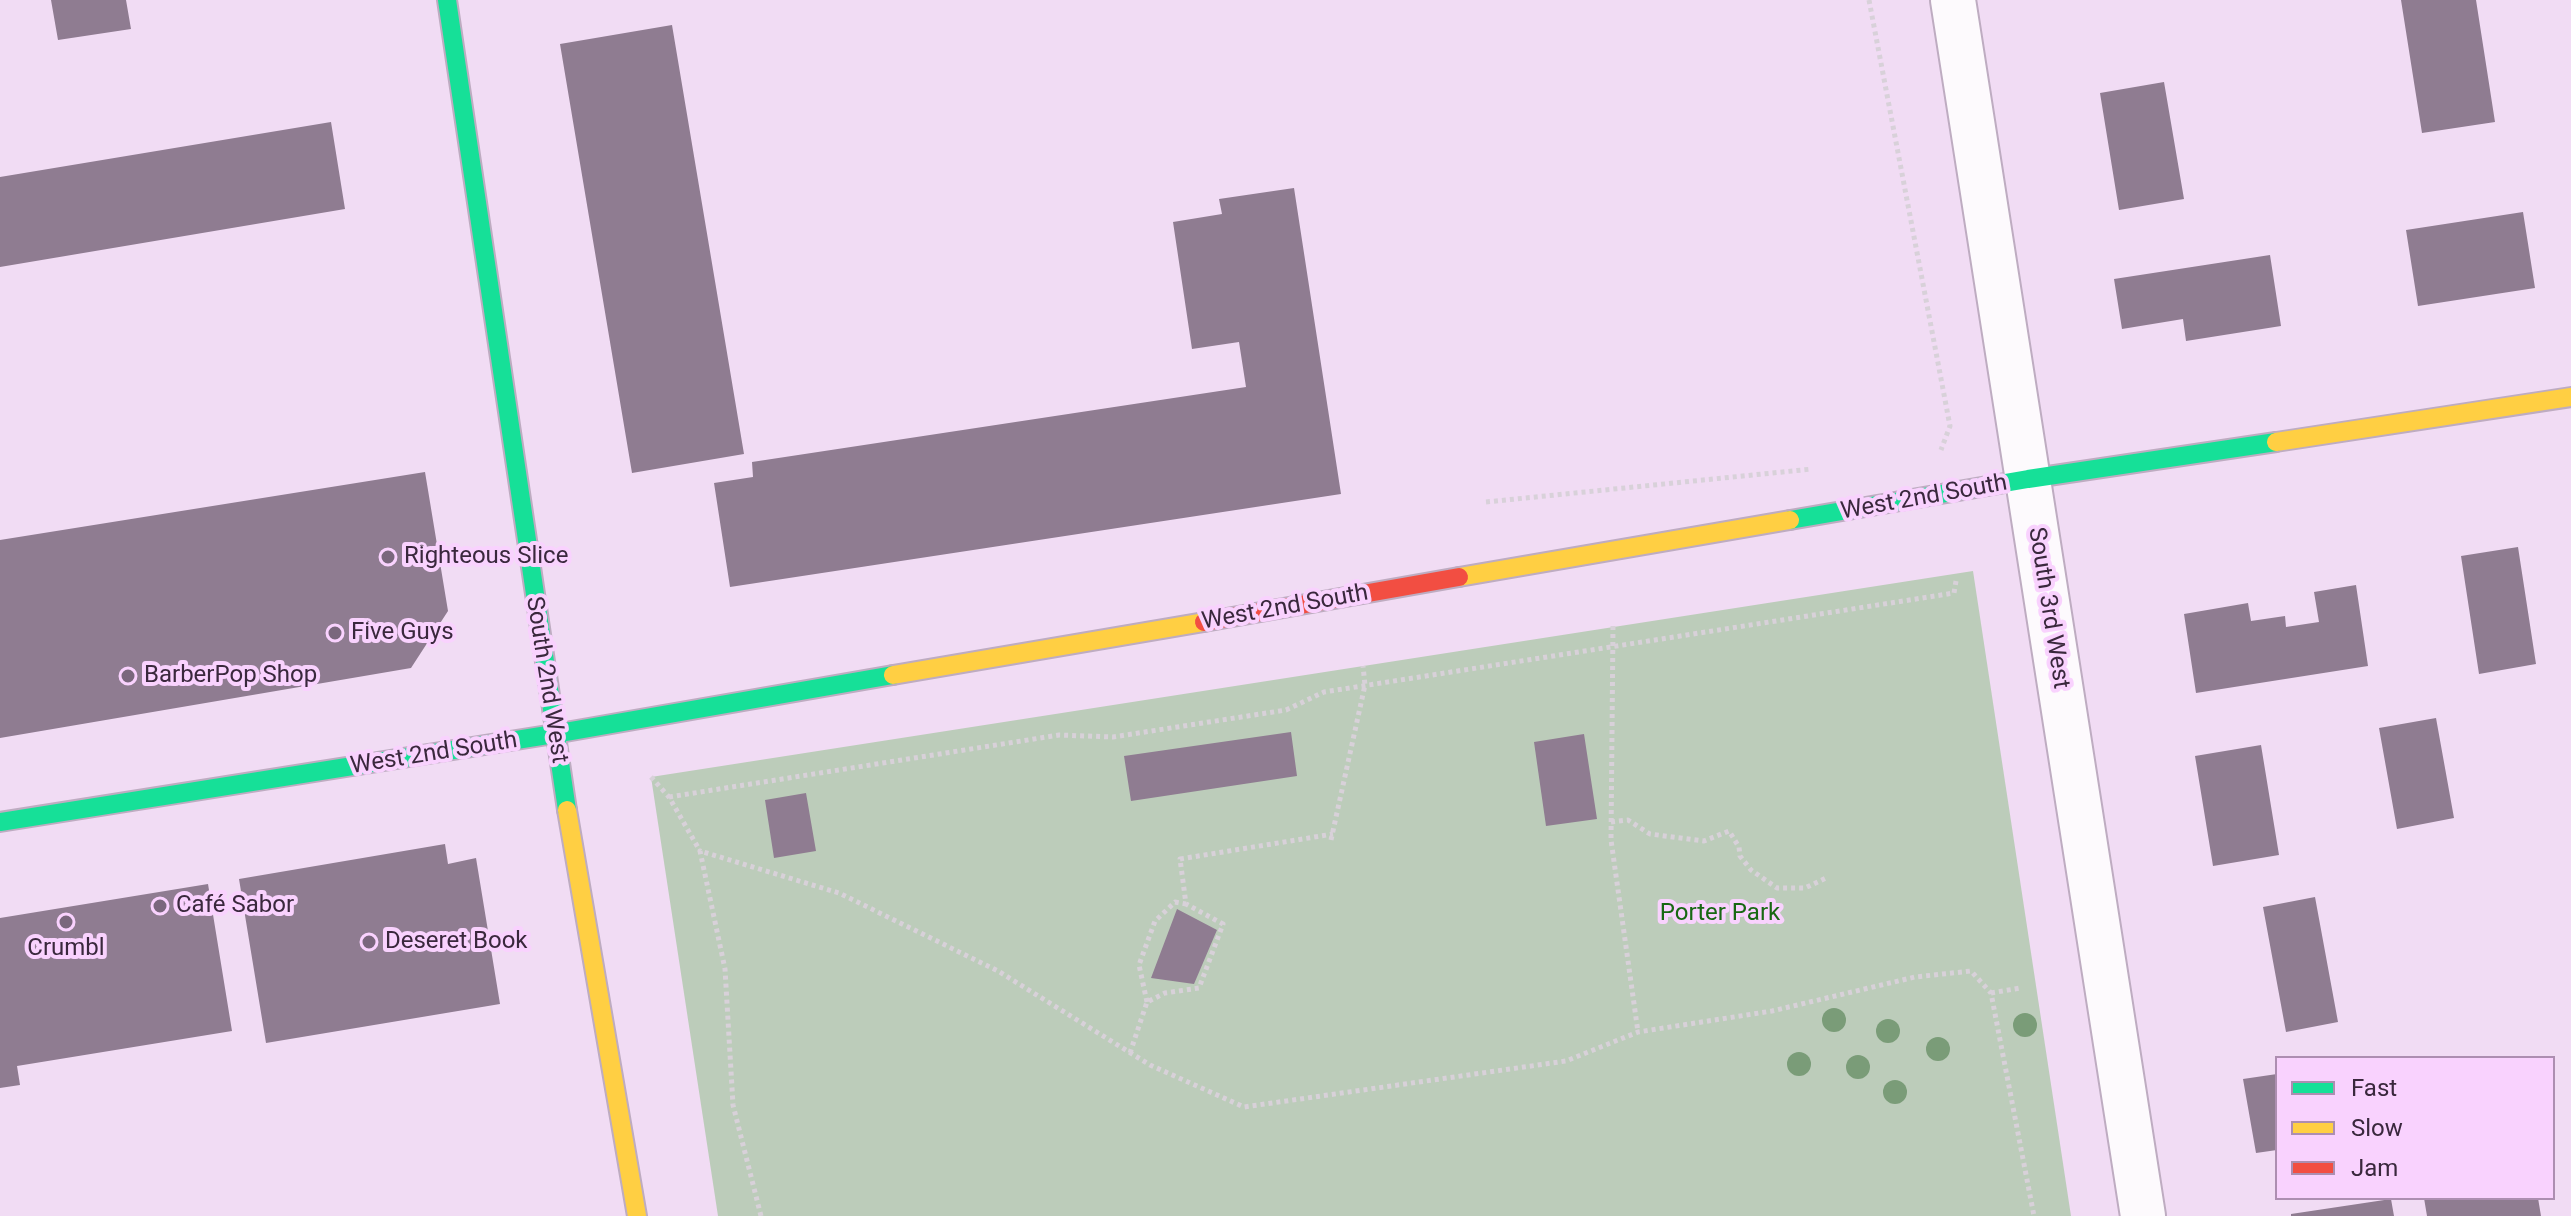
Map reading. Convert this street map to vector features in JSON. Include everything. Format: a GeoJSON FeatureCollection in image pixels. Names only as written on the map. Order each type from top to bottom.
{"type":"FeatureCollection","features":[{"type":"Feature","properties":{"kind":"street","name":"South 2nd West"},"geometry":{"type":"LineString","coordinates":[[447,0],[554,734],[637,1216]]}},
{"type":"Feature","properties":{"kind":"street","name":"South 3rd West"},"geometry":{"type":"LineString","coordinates":[[1953,0],[2143,1216]]}},
{"type":"Feature","properties":{"kind":"street","name":"West 2nd South"},"geometry":{"type":"LineString","coordinates":[[0,822],[554,734],[2028,479],[2571,397]]}},
{"type":"Feature","properties":{"kind":"path"},"geometry":{"type":"LineString","coordinates":[[1869,0],[1950,426],[1939,456]]}},
{"type":"Feature","properties":{"kind":"path"},"geometry":{"type":"LineString","coordinates":[[1486,502],[1814,468]]}},
{"type":"Feature","properties":{"kind":"path"},"geometry":{"type":"LineString","coordinates":[[669,797],[1059,735],[1113,737],[1270,713],[1286,710],[1324,692],[1954,593],[1956,581]]}},
{"type":"Feature","properties":{"kind":"path"},"geometry":{"type":"LineString","coordinates":[[1613,626],[1611,840],[1638,1032]]}},
{"type":"Feature","properties":{"kind":"path"},"geometry":{"type":"LineString","coordinates":[[1186,904],[1180,859],[1332,837],[1365,685],[1363,666]]}},
{"type":"Feature","properties":{"kind":"path"},"geometry":{"type":"LineString","coordinates":[[651,777],[669,797],[700,851],[725,969],[733,1105],[761,1216]]}},
{"type":"Feature","properties":{"kind":"path"},"geometry":{"type":"LineString","coordinates":[[1611,822],[1628,820],[1650,834],[1704,841],[1729,831],[1739,847],[1740,856],[1751,870],[1777,888],[1805,888],[1826,878]]}},
{"type":"Feature","properties":{"kind":"path"},"geometry":{"type":"LineString","coordinates":[[700,851],[839,893],[998,971],[1150,1065],[1244,1107],[1566,1061],[1638,1032],[1772,1011],[1915,977],[1971,971],[1991,993],[2034,1216]]}},
{"type":"Feature","properties":{"kind":"path"},"geometry":{"type":"LineString","coordinates":[[1130,1053],[1147,1002],[1139,965],[1155,921],[1175,902],[1186,904],[1223,924],[1199,988],[1165,993],[1147,1002]]}},
{"type":"Feature","properties":{"kind":"path"},"geometry":{"type":"LineString","coordinates":[[1991,993],[2020,988]]}},
{"type":"Feature","properties":{"kind":"green space","name":"Porter Park"},"geometry":{"type":"Polygon","coordinates":[[[1973,571],[2071,1216],[718,1216],[651,777],[1973,571]]]}},
{"type":"Feature","properties":{"kind":"building"},"geometry":{"type":"Polygon","coordinates":[[[51,0],[126,0],[131,29],[58,40],[51,0]]]}},
{"type":"Feature","properties":{"kind":"building"},"geometry":{"type":"Polygon","coordinates":[[[2401,0],[2476,0],[2495,122],[2422,133],[2401,0]]]}},
{"type":"Feature","properties":{"kind":"building"},"geometry":{"type":"Polygon","coordinates":[[[672,25],[744,454],[632,473],[560,44],[672,25]]]}},
{"type":"Feature","properties":{"kind":"building"},"geometry":{"type":"Polygon","coordinates":[[[2164,82],[2184,199],[2119,210],[2100,93],[2164,82]]]}},
{"type":"Feature","properties":{"kind":"building"},"geometry":{"type":"Polygon","coordinates":[[[331,122],[345,209],[0,267],[0,177],[331,122]]]}},
{"type":"Feature","properties":{"kind":"building"},"geometry":{"type":"Polygon","coordinates":[[[1294,188],[1341,494],[730,587],[714,483],[753,477],[752,462],[1246,387],[1239,342],[1192,349],[1173,222],[1222,214],[1219,199],[1294,188]]]}},
{"type":"Feature","properties":{"kind":"building"},"geometry":{"type":"Polygon","coordinates":[[[2523,212],[2535,288],[2418,306],[2406,230],[2523,212]]]}},
{"type":"Feature","properties":{"kind":"building"},"geometry":{"type":"Polygon","coordinates":[[[2270,255],[2281,326],[2186,341],[2183,319],[2122,329],[2114,279],[2270,255]]]}},
{"type":"Feature","properties":{"kind":"building"},"geometry":{"type":"Polygon","coordinates":[[[425,472],[448,611],[411,668],[0,738],[0,540],[425,472]]]}},
{"type":"Feature","properties":{"kind":"building"},"geometry":{"type":"Polygon","coordinates":[[[2518,547],[2536,664],[2479,674],[2461,556],[2518,547]]]}},
{"type":"Feature","properties":{"kind":"building"},"geometry":{"type":"Polygon","coordinates":[[[2356,585],[2368,666],[2196,693],[2184,614],[2248,603],[2251,621],[2285,616],[2286,627],[2319,622],[2314,592],[2356,585]]]}},
{"type":"Feature","properties":{"kind":"building"},"geometry":{"type":"Polygon","coordinates":[[[2436,718],[2454,818],[2397,829],[2379,728],[2436,718]]]}},
{"type":"Feature","properties":{"kind":"building"},"geometry":{"type":"Polygon","coordinates":[[[1291,732],[1297,776],[1131,801],[1124,756],[1291,732]]]}},
{"type":"Feature","properties":{"kind":"building"},"geometry":{"type":"Polygon","coordinates":[[[1584,734],[1597,819],[1546,826],[1534,742],[1584,734]]]}},
{"type":"Feature","properties":{"kind":"building"},"geometry":{"type":"Polygon","coordinates":[[[2261,745],[2279,855],[2213,866],[2195,756],[2261,745]]]}},
{"type":"Feature","properties":{"kind":"building"},"geometry":{"type":"Polygon","coordinates":[[[806,793],[816,851],[774,858],[765,800],[806,793]]]}},
{"type":"Feature","properties":{"kind":"building","name":"Deseret Book"},"geometry":{"type":"Polygon","coordinates":[[[445,844],[448,864],[476,858],[500,1004],[266,1043],[239,879],[445,844]]]}},
{"type":"Feature","properties":{"kind":"building"},"geometry":{"type":"Polygon","coordinates":[[[208,884],[232,1031],[17,1066],[20,1085],[0,1088],[0,918],[208,884]]]}},
{"type":"Feature","properties":{"kind":"building"},"geometry":{"type":"Polygon","coordinates":[[[2315,897],[2338,1022],[2286,1032],[2263,907],[2315,897]]]}},
{"type":"Feature","properties":{"kind":"building"},"geometry":{"type":"Polygon","coordinates":[[[1177,909],[1217,930],[1194,984],[1151,978],[1177,909]]]}},
{"type":"Feature","properties":{"kind":"building"},"geometry":{"type":"Polygon","coordinates":[[[2275,1074],[2275,1150],[2256,1153],[2243,1079],[2275,1074]]]}},
{"type":"Feature","properties":{"kind":"building"},"geometry":{"type":"Polygon","coordinates":[[[2391,1200],[2394,1216],[2291,1216],[2391,1200]]]}},
{"type":"Feature","properties":{"kind":"building"},"geometry":{"type":"Polygon","coordinates":[[[2424,1200],[2538,1200],[2541,1216],[2427,1216],[2424,1200]]]}},
{"type":"Feature","properties":{"kind":"traffic: fast"},"geometry":{"type":"LineString","coordinates":[[447,0],[567,810]]}},
{"type":"Feature","properties":{"kind":"traffic: fast"},"geometry":{"type":"LineString","coordinates":[[1790,520],[2028,479],[2276,442]]}},
{"type":"Feature","properties":{"kind":"traffic: fast"},"geometry":{"type":"LineString","coordinates":[[0,822],[554,734],[893,675]]}},
{"type":"Feature","properties":{"kind":"traffic: slow"},"geometry":{"type":"LineString","coordinates":[[2276,442],[2571,397]]}},
{"type":"Feature","properties":{"kind":"traffic: slow"},"geometry":{"type":"LineString","coordinates":[[1459,577],[1790,520]]}},
{"type":"Feature","properties":{"kind":"traffic: slow"},"geometry":{"type":"LineString","coordinates":[[893,675],[1204,622]]}},
{"type":"Feature","properties":{"kind":"traffic: slow"},"geometry":{"type":"LineString","coordinates":[[567,810],[637,1216]]}},
{"type":"Feature","properties":{"kind":"traffic: jam"},"geometry":{"type":"LineString","coordinates":[[1204,622],[1459,577]]}},
{"type":"Feature","properties":{"kind":"place","name":"Righteous Slice"},"geometry":{"type":"Point","coordinates":[388,557]}},
{"type":"Feature","properties":{"kind":"place","name":"Five Guys"},"geometry":{"type":"Point","coordinates":[335,633]}},
{"type":"Feature","properties":{"kind":"place","name":"BarberPop Shop"},"geometry":{"type":"Point","coordinates":[128,676]}},
{"type":"Feature","properties":{"kind":"place","name":"Café Sabor"},"geometry":{"type":"Point","coordinates":[160,906]}},
{"type":"Feature","properties":{"kind":"place","name":"Crumbl"},"geometry":{"type":"Point","coordinates":[66,922]}},
{"type":"Feature","properties":{"kind":"place","name":"Deseret Book"},"geometry":{"type":"Point","coordinates":[369,942]}}]}
